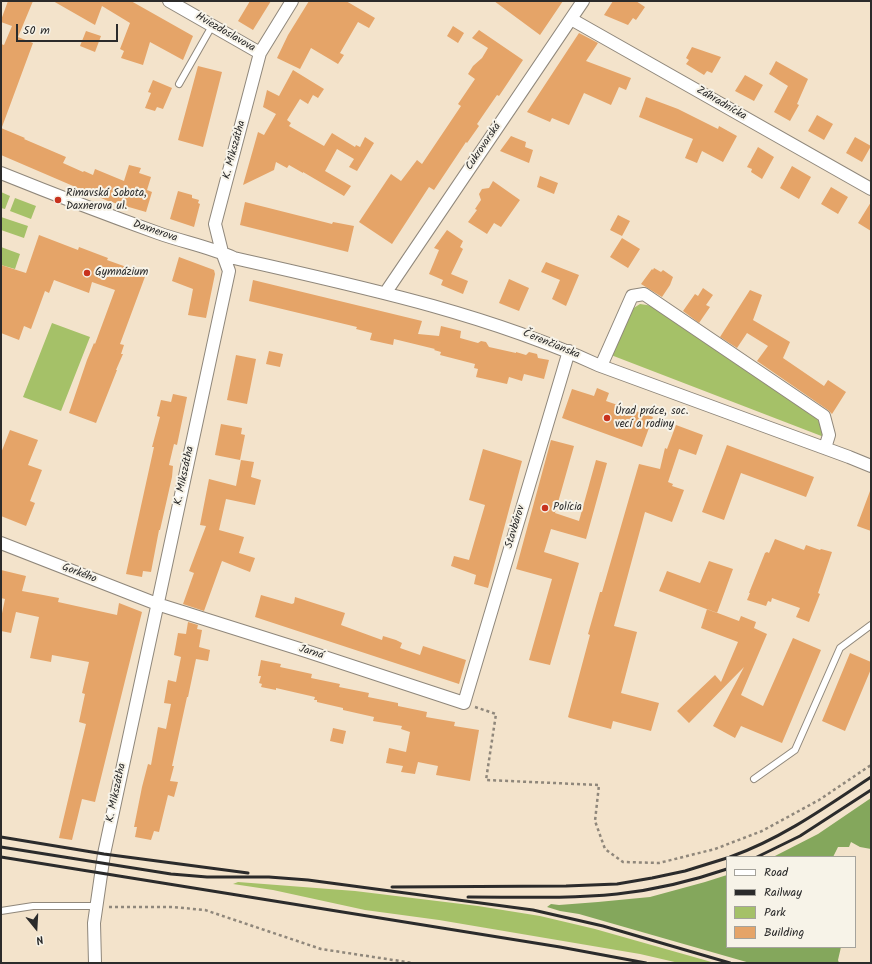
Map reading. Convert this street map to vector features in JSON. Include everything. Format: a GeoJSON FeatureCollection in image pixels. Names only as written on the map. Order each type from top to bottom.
{"type":"FeatureCollection","features":[{"type":"Feature","properties":{"kind":"street","name":"Hviezdoslavova"},"geometry":{"type":"LineString","coordinates":[[169,1],[260,53]]}},
{"type":"Feature","properties":{"kind":"street","name":"K. Mikszátha"},"geometry":{"type":"LineString","coordinates":[[95,963],[94,923],[104,854],[230,271],[222,252],[215,224],[260,53],[292,1]]}},
{"type":"Feature","properties":{"kind":"street","name":"Cukrovarská"},"geometry":{"type":"LineString","coordinates":[[386,292],[583,1]]}},
{"type":"Feature","properties":{"kind":"street","name":"Záhradnícka"},"geometry":{"type":"LineString","coordinates":[[571,19],[871,189]]}},
{"type":"Feature","properties":{"kind":"street","name":"Daxnerova"},"geometry":{"type":"LineString","coordinates":[[1,173],[101,212],[180,240],[222,252]]}},
{"type":"Feature","properties":{"kind":"street","name":"Čerenčianska"},"geometry":{"type":"LineString","coordinates":[[222,252],[234,258],[386,292],[519,332],[601,366],[871,466]]}},
{"type":"Feature","properties":{"kind":"street"},"geometry":{"type":"LineString","coordinates":[[601,366],[632,296],[644,294],[824,416],[830,435],[825,448]]}},
{"type":"Feature","properties":{"kind":"street","name":"Stavbárov"},"geometry":{"type":"LineString","coordinates":[[464,703],[569,352]]}},
{"type":"Feature","properties":{"kind":"street","name":"Gorkého"},"geometry":{"type":"LineString","coordinates":[[1,543],[158,604]]}},
{"type":"Feature","properties":{"kind":"street","name":"Jarná"},"geometry":{"type":"LineString","coordinates":[[158,604],[464,703]]}},
{"type":"Feature","properties":{"kind":"lane"},"geometry":{"type":"LineString","coordinates":[[179,84],[212,26]]}},
{"type":"Feature","properties":{"kind":"lane"},"geometry":{"type":"LineString","coordinates":[[754,779],[795,750],[840,648],[871,625]]}},
{"type":"Feature","properties":{"kind":"lane"},"geometry":{"type":"LineString","coordinates":[[1,911],[33,906],[96,906]]}},
{"type":"Feature","properties":{"kind":"path"},"geometry":{"type":"LineString","coordinates":[[464,703],[496,714],[486,780],[599,785],[595,822],[605,849],[623,862],[659,863],[715,849],[762,831],[819,800],[871,765]]}},
{"type":"Feature","properties":{"kind":"path"},"geometry":{"type":"LineString","coordinates":[[96,906],[172,907],[205,910],[321,949],[413,963]]}},
{"type":"Feature","properties":{"kind":"green space"},"geometry":{"type":"Polygon","coordinates":[[[1,192],[10,196],[5,209],[1,208],[1,192]]]}},
{"type":"Feature","properties":{"kind":"green space"},"geometry":{"type":"Polygon","coordinates":[[[15,198],[36,206],[31,219],[10,211],[15,198]]]}},
{"type":"Feature","properties":{"kind":"green space"},"geometry":{"type":"Polygon","coordinates":[[[1,217],[28,226],[24,238],[1,230],[1,217]]]}},
{"type":"Feature","properties":{"kind":"green space"},"geometry":{"type":"Polygon","coordinates":[[[1,247],[20,254],[15,269],[1,265],[1,247]]]}},
{"type":"Feature","properties":{"kind":"green space"},"geometry":{"type":"Polygon","coordinates":[[[640,304],[653,306],[811,413],[820,424],[824,437],[611,355],[629,311],[640,304]]]}},
{"type":"Feature","properties":{"kind":"green space"},"geometry":{"type":"Polygon","coordinates":[[[52,323],[90,337],[61,411],[23,397],[52,323]]]}},
{"type":"Feature","properties":{"kind":"green space"},"geometry":{"type":"Polygon","coordinates":[[[871,798],[871,849],[860,847],[851,842],[849,847],[838,847],[834,856],[775,856],[818,834],[871,798]]]}},
{"type":"Feature","properties":{"kind":"green space"},"geometry":{"type":"Polygon","coordinates":[[[726,875],[726,948],[841,948],[838,960],[839,963],[750,963],[579,914],[547,907],[551,904],[559,905],[650,897],[726,875]]]}},
{"type":"Feature","properties":{"kind":"green space"},"geometry":{"type":"Polygon","coordinates":[[[238,882],[355,891],[478,906],[540,916],[595,929],[715,963],[679,963],[640,954],[439,920],[365,910],[273,890],[233,884],[238,882]]]}},
{"type":"Feature","properties":{"kind":"building"},"geometry":{"type":"Polygon","coordinates":[[[8,1],[33,1],[18,37],[33,43],[2,127],[1,44],[4,45],[12,26],[1,22],[1,20],[8,1]]]}},
{"type":"Feature","properties":{"kind":"building"},"geometry":{"type":"Polygon","coordinates":[[[53,1],[131,1],[193,36],[183,60],[150,42],[143,65],[121,58],[124,51],[120,49],[130,23],[102,6],[95,25],[53,1]]]}},
{"type":"Feature","properties":{"kind":"building"},"geometry":{"type":"Polygon","coordinates":[[[250,1],[271,1],[253,30],[238,21],[250,1]]]}},
{"type":"Feature","properties":{"kind":"building"},"geometry":{"type":"Polygon","coordinates":[[[309,1],[346,1],[375,18],[369,28],[358,22],[340,53],[344,55],[338,64],[311,48],[300,69],[277,58],[288,35],[309,1]]]}},
{"type":"Feature","properties":{"kind":"building"},"geometry":{"type":"Polygon","coordinates":[[[494,1],[563,1],[540,35],[494,1]]]}},
{"type":"Feature","properties":{"kind":"building"},"geometry":{"type":"Polygon","coordinates":[[[613,1],[636,1],[645,7],[636,20],[633,18],[628,25],[604,15],[613,1]]]}},
{"type":"Feature","properties":{"kind":"building"},"geometry":{"type":"Polygon","coordinates":[[[453,26],[464,33],[458,43],[447,36],[453,26]]]}},
{"type":"Feature","properties":{"kind":"building"},"geometry":{"type":"Polygon","coordinates":[[[479,30],[523,60],[499,96],[497,95],[477,124],[479,126],[467,143],[466,142],[434,190],[429,187],[392,244],[359,222],[391,174],[401,181],[417,160],[422,164],[461,106],[458,104],[475,79],[468,74],[473,66],[482,58],[488,48],[472,38],[479,30]]]}},
{"type":"Feature","properties":{"kind":"building"},"geometry":{"type":"Polygon","coordinates":[[[86,31],[101,36],[95,52],[80,46],[86,31]]]}},
{"type":"Feature","properties":{"kind":"building"},"geometry":{"type":"Polygon","coordinates":[[[579,33],[598,43],[586,61],[631,78],[626,90],[619,87],[611,105],[584,93],[569,125],[552,118],[550,122],[527,112],[579,33]]]}},
{"type":"Feature","properties":{"kind":"building"},"geometry":{"type":"Polygon","coordinates":[[[692,47],[721,57],[712,73],[707,71],[704,75],[686,64],[689,60],[686,58],[692,47]]]}},
{"type":"Feature","properties":{"kind":"building"},"geometry":{"type":"Polygon","coordinates":[[[776,61],[808,79],[797,104],[799,105],[790,121],[774,112],[788,86],[769,74],[776,61]]]}},
{"type":"Feature","properties":{"kind":"building"},"geometry":{"type":"Polygon","coordinates":[[[198,66],[222,72],[203,147],[178,140],[198,66]]]}},
{"type":"Feature","properties":{"kind":"building"},"geometry":{"type":"Polygon","coordinates":[[[293,70],[324,89],[318,98],[313,95],[308,104],[300,99],[287,120],[291,123],[289,126],[324,146],[332,133],[355,147],[356,145],[360,147],[365,137],[374,143],[357,171],[349,167],[354,159],[337,149],[325,171],[351,186],[344,196],[289,165],[287,168],[276,162],[274,170],[243,185],[258,132],[264,135],[276,114],[263,107],[267,90],[279,96],[293,70]]]}},
{"type":"Feature","properties":{"kind":"building"},"geometry":{"type":"Polygon","coordinates":[[[745,75],[763,85],[754,101],[735,91],[745,75]]]}},
{"type":"Feature","properties":{"kind":"building"},"geometry":{"type":"Polygon","coordinates":[[[153,80],[172,88],[163,109],[157,107],[155,111],[145,108],[151,93],[148,92],[153,80]]]}},
{"type":"Feature","properties":{"kind":"building"},"geometry":{"type":"Polygon","coordinates":[[[646,97],[678,109],[718,129],[719,126],[737,136],[723,162],[702,151],[697,163],[685,158],[693,139],[639,117],[646,97]]]}},
{"type":"Feature","properties":{"kind":"building"},"geometry":{"type":"Polygon","coordinates":[[[817,115],[833,124],[824,140],[808,131],[817,115]]]}},
{"type":"Feature","properties":{"kind":"building"},"geometry":{"type":"Polygon","coordinates":[[[1,128],[66,157],[63,163],[93,175],[95,169],[124,181],[129,165],[141,168],[139,173],[151,177],[147,190],[152,192],[146,212],[108,201],[1,155],[1,128]]]}},
{"type":"Feature","properties":{"kind":"building"},"geometry":{"type":"Polygon","coordinates":[[[511,136],[526,142],[525,147],[533,150],[529,163],[500,151],[511,136]]]}},
{"type":"Feature","properties":{"kind":"building"},"geometry":{"type":"Polygon","coordinates":[[[855,137],[871,146],[862,162],[846,153],[855,137]]]}},
{"type":"Feature","properties":{"kind":"building"},"geometry":{"type":"Polygon","coordinates":[[[758,147],[774,157],[762,179],[751,172],[752,169],[747,167],[758,147]]]}},
{"type":"Feature","properties":{"kind":"building"},"geometry":{"type":"Polygon","coordinates":[[[792,166],[811,177],[799,199],[780,188],[792,166]]]}},
{"type":"Feature","properties":{"kind":"building"},"geometry":{"type":"Polygon","coordinates":[[[540,176],[558,183],[554,194],[537,187],[540,176]]]}},
{"type":"Feature","properties":{"kind":"building"},"geometry":{"type":"Polygon","coordinates":[[[493,181],[520,200],[501,227],[494,223],[487,234],[468,222],[477,210],[475,209],[481,200],[479,194],[482,189],[489,188],[493,181]]]}},
{"type":"Feature","properties":{"kind":"building"},"geometry":{"type":"Polygon","coordinates":[[[831,187],[848,197],[838,214],[821,204],[831,187]]]}},
{"type":"Feature","properties":{"kind":"building"},"geometry":{"type":"Polygon","coordinates":[[[178,191],[192,195],[192,198],[199,200],[198,203],[200,204],[194,227],[170,219],[178,191]]]}},
{"type":"Feature","properties":{"kind":"building"},"geometry":{"type":"Polygon","coordinates":[[[245,202],[332,224],[333,222],[354,226],[348,252],[240,225],[245,202]]]}},
{"type":"Feature","properties":{"kind":"building"},"geometry":{"type":"Polygon","coordinates":[[[871,202],[871,231],[858,223],[871,202]]]}},
{"type":"Feature","properties":{"kind":"building"},"geometry":{"type":"Polygon","coordinates":[[[618,215],[630,221],[622,236],[610,230],[618,215]]]}},
{"type":"Feature","properties":{"kind":"building"},"geometry":{"type":"Polygon","coordinates":[[[447,230],[463,241],[460,247],[463,249],[451,274],[468,281],[463,294],[441,285],[443,280],[429,274],[439,250],[434,248],[447,230]]]}},
{"type":"Feature","properties":{"kind":"building"},"geometry":{"type":"Polygon","coordinates":[[[39,235],[78,250],[79,247],[108,258],[107,260],[146,274],[120,344],[124,345],[121,354],[123,354],[96,423],[69,413],[87,360],[94,343],[95,344],[115,290],[92,282],[89,293],[54,280],[49,293],[45,291],[31,329],[24,326],[19,340],[1,333],[1,265],[26,273],[39,235]]]}},
{"type":"Feature","properties":{"kind":"building"},"geometry":{"type":"Polygon","coordinates":[[[622,238],[640,249],[628,268],[610,257],[622,238]]]}},
{"type":"Feature","properties":{"kind":"building"},"geometry":{"type":"Polygon","coordinates":[[[179,257],[214,270],[215,274],[206,318],[188,315],[193,289],[172,281],[179,257]]]}},
{"type":"Feature","properties":{"kind":"building"},"geometry":{"type":"Polygon","coordinates":[[[546,262],[579,275],[566,306],[552,299],[560,280],[541,272],[546,262]]]}},
{"type":"Feature","properties":{"kind":"building"},"geometry":{"type":"Polygon","coordinates":[[[654,268],[661,272],[663,270],[673,277],[670,285],[662,297],[641,284],[654,268]]]}},
{"type":"Feature","properties":{"kind":"building"},"geometry":{"type":"Polygon","coordinates":[[[509,279],[529,288],[519,311],[499,303],[509,279]]]}},
{"type":"Feature","properties":{"kind":"building"},"geometry":{"type":"Polygon","coordinates":[[[253,280],[422,321],[418,334],[439,336],[441,326],[461,331],[460,338],[478,343],[481,341],[486,342],[489,347],[526,355],[529,352],[537,354],[538,358],[549,360],[544,379],[524,374],[522,381],[509,377],[507,384],[476,377],[478,369],[474,368],[475,364],[440,355],[441,352],[434,350],[435,349],[394,339],[393,345],[370,340],[372,333],[356,329],[357,327],[249,301],[253,280]]]}},
{"type":"Feature","properties":{"kind":"building"},"geometry":{"type":"Polygon","coordinates":[[[703,288],[713,295],[706,305],[710,307],[699,323],[683,311],[695,294],[698,296],[703,288]]]}},
{"type":"Feature","properties":{"kind":"building"},"geometry":{"type":"Polygon","coordinates":[[[750,290],[762,295],[753,320],[790,342],[783,358],[824,386],[828,380],[846,392],[832,414],[757,361],[768,346],[747,333],[737,348],[720,337],[750,290]]]}},
{"type":"Feature","properties":{"kind":"building"},"geometry":{"type":"Polygon","coordinates":[[[269,351],[283,354],[280,367],[266,364],[269,351]]]}},
{"type":"Feature","properties":{"kind":"building"},"geometry":{"type":"Polygon","coordinates":[[[236,355],[256,359],[247,404],[227,400],[236,355]]]}},
{"type":"Feature","properties":{"kind":"building","name":"Úrad práce, soc. vecí a rodiny"},"geometry":{"type":"Polygon","coordinates":[[[597,388],[609,393],[606,401],[653,417],[642,447],[562,418],[572,389],[594,396],[597,388]]]}},
{"type":"Feature","properties":{"kind":"building"},"geometry":{"type":"Polygon","coordinates":[[[173,394],[187,397],[177,445],[174,444],[169,465],[173,466],[172,477],[159,530],[151,572],[143,571],[142,577],[126,574],[154,447],[152,447],[160,417],[157,416],[161,400],[171,402],[173,394]]]}},
{"type":"Feature","properties":{"kind":"building"},"geometry":{"type":"Polygon","coordinates":[[[221,424],[242,428],[241,434],[245,435],[240,460],[215,455],[221,424]]]}},
{"type":"Feature","properties":{"kind":"building"},"geometry":{"type":"Polygon","coordinates":[[[676,425],[703,435],[696,455],[679,449],[668,482],[673,484],[672,486],[684,490],[672,522],[645,512],[614,626],[637,632],[621,693],[659,703],[651,731],[613,721],[611,729],[570,718],[568,717],[590,635],[588,634],[600,592],[602,592],[639,464],[660,469],[665,448],[667,449],[676,425]]]}},
{"type":"Feature","properties":{"kind":"building"},"geometry":{"type":"Polygon","coordinates":[[[10,430],[38,440],[28,465],[42,470],[30,501],[35,503],[26,526],[1,516],[1,453],[10,430]]]}},
{"type":"Feature","properties":{"kind":"building"},"geometry":{"type":"Polygon","coordinates":[[[551,440],[574,446],[555,513],[579,521],[596,460],[607,463],[586,539],[551,529],[544,552],[579,563],[550,665],[529,660],[552,579],[516,569],[551,440]]]}},
{"type":"Feature","properties":{"kind":"building"},"geometry":{"type":"Polygon","coordinates":[[[727,445],[814,477],[806,497],[741,473],[724,520],[702,512],[727,445]]]}},
{"type":"Feature","properties":{"kind":"building"},"geometry":{"type":"Polygon","coordinates":[[[483,449],[522,461],[488,588],[474,584],[476,575],[451,566],[454,556],[469,560],[485,505],[469,500],[483,449]]]}},
{"type":"Feature","properties":{"kind":"building"},"geometry":{"type":"Polygon","coordinates":[[[241,460],[254,462],[251,477],[261,480],[255,505],[226,499],[219,530],[244,537],[239,553],[255,558],[250,572],[222,561],[204,611],[183,604],[194,573],[189,571],[206,526],[200,525],[209,479],[236,486],[241,460]]]}},
{"type":"Feature","properties":{"kind":"building"},"geometry":{"type":"Polygon","coordinates":[[[870,491],[871,492],[871,531],[857,526],[870,491]]]}},
{"type":"Feature","properties":{"kind":"building"},"geometry":{"type":"Polygon","coordinates":[[[775,539],[804,550],[806,545],[832,552],[818,593],[820,594],[809,622],[796,617],[800,608],[772,598],[771,602],[768,601],[766,606],[747,600],[765,553],[769,553],[775,539]]]}},
{"type":"Feature","properties":{"kind":"building"},"geometry":{"type":"Polygon","coordinates":[[[709,561],[733,569],[717,613],[659,591],[667,571],[700,583],[709,561]]]}},
{"type":"Feature","properties":{"kind":"building"},"geometry":{"type":"Polygon","coordinates":[[[1,570],[26,576],[22,591],[59,598],[58,602],[117,615],[119,603],[142,612],[95,802],[82,799],[72,840],[59,838],[86,724],[79,722],[85,694],[82,693],[89,662],[52,655],[51,662],[30,658],[39,617],[16,612],[11,633],[1,631],[1,618],[5,599],[1,598],[1,570]]]}},
{"type":"Feature","properties":{"kind":"building"},"geometry":{"type":"Polygon","coordinates":[[[261,595],[292,604],[294,603],[295,597],[345,613],[341,625],[382,640],[383,636],[396,640],[402,643],[400,648],[420,655],[423,646],[466,660],[459,684],[255,617],[261,595]]]}},
{"type":"Feature","properties":{"kind":"building"},"geometry":{"type":"Polygon","coordinates":[[[707,609],[739,621],[741,616],[756,622],[754,628],[767,634],[741,695],[763,706],[793,638],[821,650],[782,743],[741,726],[735,738],[713,726],[744,667],[689,723],[677,711],[715,675],[721,682],[738,642],[701,628],[707,609]]]}},
{"type":"Feature","properties":{"kind":"building"},"geometry":{"type":"Polygon","coordinates":[[[188,622],[198,625],[197,629],[202,630],[199,647],[210,650],[208,661],[196,659],[172,766],[174,766],[170,781],[178,782],[174,797],[168,795],[159,832],[154,831],[151,840],[135,837],[137,827],[134,827],[142,787],[148,764],[151,765],[158,727],[166,729],[171,704],[164,703],[168,680],[176,682],[181,657],[174,655],[178,633],[186,634],[188,622]]]}},
{"type":"Feature","properties":{"kind":"building"},"geometry":{"type":"Polygon","coordinates":[[[850,653],[871,662],[871,669],[845,731],[822,721],[850,653]]]}},
{"type":"Feature","properties":{"kind":"building"},"geometry":{"type":"Polygon","coordinates":[[[261,660],[281,664],[280,667],[312,674],[311,678],[340,684],[339,687],[369,693],[368,697],[398,703],[398,706],[427,712],[426,717],[455,722],[454,726],[479,730],[470,781],[436,775],[438,766],[418,762],[415,774],[401,772],[403,766],[386,763],[389,748],[406,752],[410,732],[401,729],[402,726],[373,721],[374,717],[317,702],[317,700],[314,700],[315,697],[276,688],[276,690],[261,687],[262,684],[259,683],[261,676],[258,676],[261,660]]]}},
{"type":"Feature","properties":{"kind":"building"},"geometry":{"type":"Polygon","coordinates":[[[333,728],[346,731],[343,744],[330,741],[333,728]]]}},
{"type":"Feature","properties":{"kind":"railway"},"geometry":{"type":"LineString","coordinates":[[733,856],[749,850],[803,822],[871,777]]}},
{"type":"Feature","properties":{"kind":"railway"},"geometry":{"type":"LineString","coordinates":[[759,856],[800,836],[871,790]]}},
{"type":"Feature","properties":{"kind":"railway"},"geometry":{"type":"LineString","coordinates":[[1,837],[104,854],[248,873]]}},
{"type":"Feature","properties":{"kind":"railway"},"geometry":{"type":"LineString","coordinates":[[1,847],[171,874],[207,877],[269,877],[308,880],[533,910],[603,926],[730,963]]}},
{"type":"Feature","properties":{"kind":"railway"},"geometry":{"type":"LineString","coordinates":[[1,857],[560,947],[646,963]]}},
{"type":"Feature","properties":{"kind":"railway"},"geometry":{"type":"LineString","coordinates":[[392,887],[566,886],[617,884],[685,871],[726,858]]}},
{"type":"Feature","properties":{"kind":"railway"},"geometry":{"type":"LineString","coordinates":[[468,897],[599,896],[645,890],[726,869]]}},
{"type":"Feature","properties":{"kind":"place","name":"Rimavská Sobota, Daxnerova ul."},"geometry":{"type":"Point","coordinates":[58,200]}},
{"type":"Feature","properties":{"kind":"place","name":"Gymnázium"},"geometry":{"type":"Point","coordinates":[87,273]}},
{"type":"Feature","properties":{"kind":"place","name":"Úrad práce, soc. vecí a rodiny"},"geometry":{"type":"Point","coordinates":[607,418]}},
{"type":"Feature","properties":{"kind":"place","name":"Polícia"},"geometry":{"type":"Point","coordinates":[545,508]}}]}
